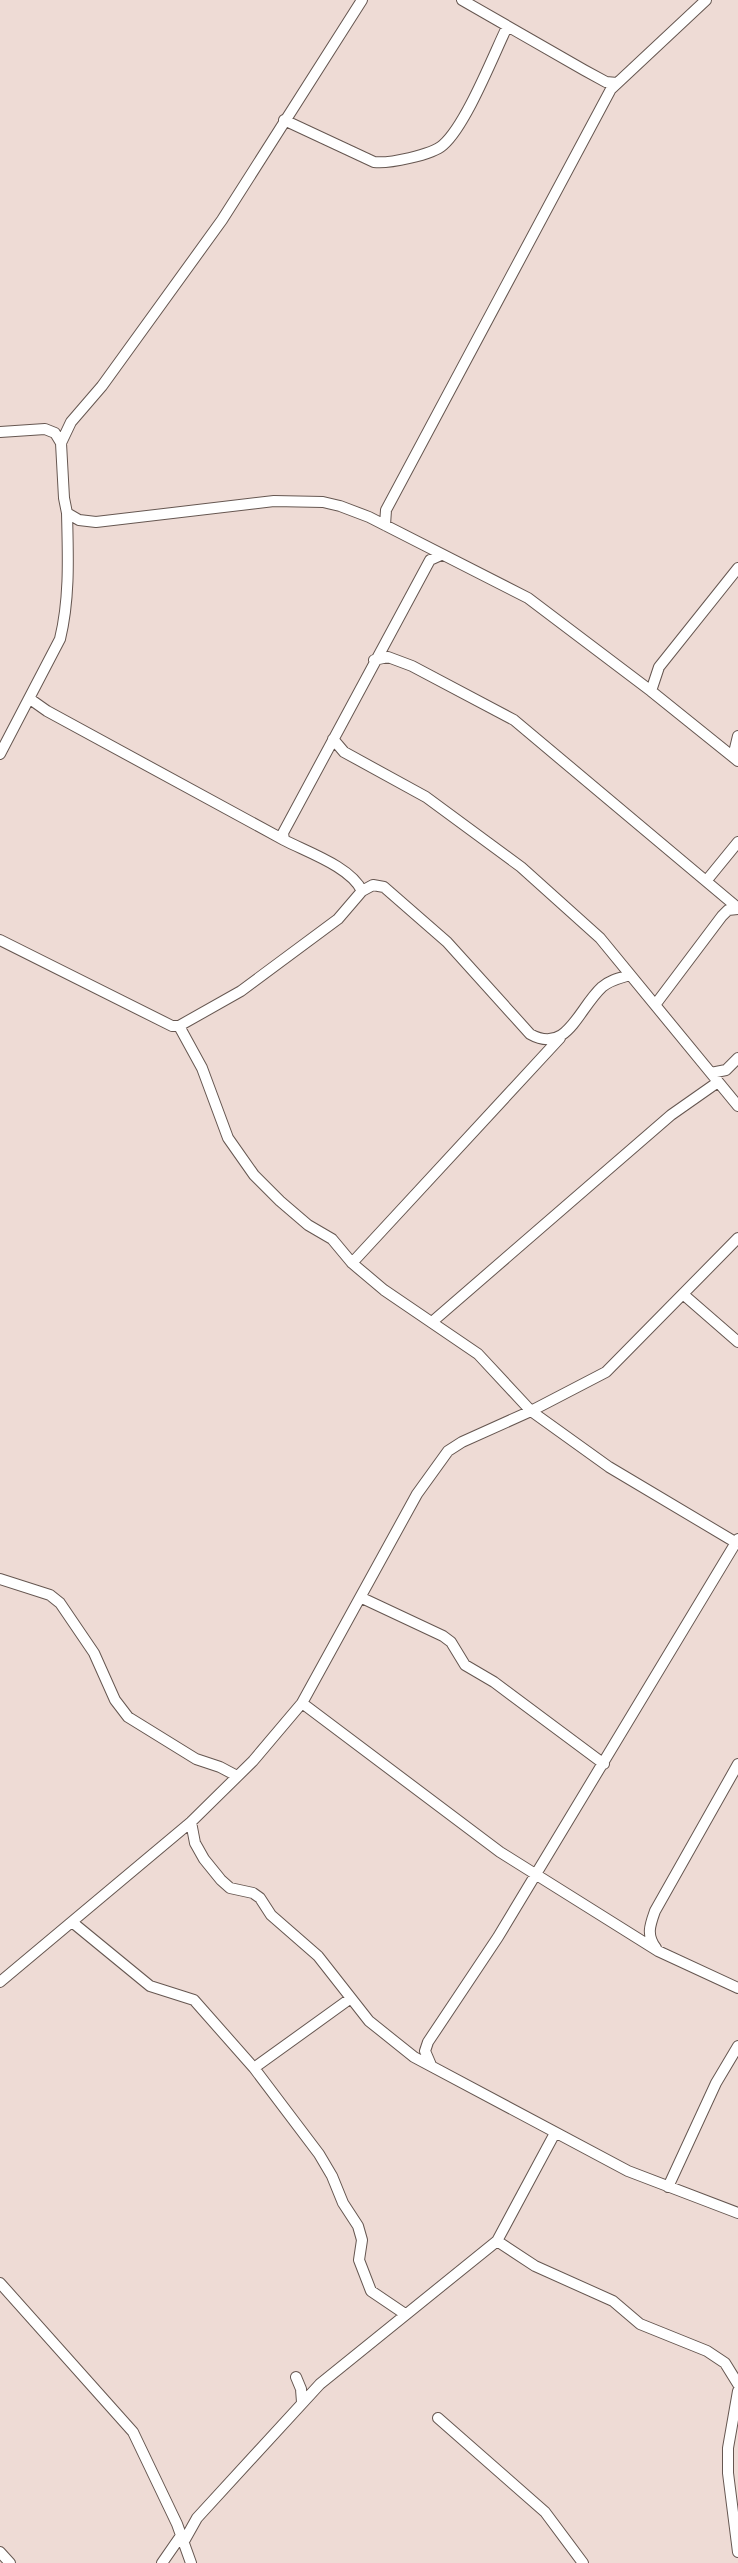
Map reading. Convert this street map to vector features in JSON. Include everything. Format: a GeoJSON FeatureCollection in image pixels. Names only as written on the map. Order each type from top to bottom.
{"type":"FeatureCollection","features":[{"type":"Feature","properties":{"kind":"street"},"geometry":{"type":"LineString","coordinates":[[0,754],[60,639],[65,618],[69,565],[62,443],[71,422],[102,386],[222,220],[362,0]]}},
{"type":"Feature","properties":{"kind":"street"},"geometry":{"type":"LineString","coordinates":[[462,0],[598,78],[617,83]]}},
{"type":"Feature","properties":{"kind":"street"},"geometry":{"type":"LineString","coordinates":[[385,525],[386,510],[611,89],[706,0]]}},
{"type":"Feature","properties":{"kind":"street"},"geometry":{"type":"LineString","coordinates":[[284,120],[374,162],[384,163],[431,151],[443,145],[452,134],[473,98],[507,27]]}},
{"type":"Feature","properties":{"kind":"street"},"geometry":{"type":"LineString","coordinates":[[0,432],[45,430],[71,422]]}},
{"type":"Feature","properties":{"kind":"street"},"geometry":{"type":"LineString","coordinates":[[45,430],[55,433],[62,443]]}},
{"type":"Feature","properties":{"kind":"street"},"geometry":{"type":"LineString","coordinates":[[67,513],[79,520],[96,522],[274,502],[323,502],[369,517],[528,598],[651,691],[735,759]]}},
{"type":"Feature","properties":{"kind":"street"},"geometry":{"type":"LineString","coordinates":[[284,840],[286,824],[318,770],[374,660],[430,560],[441,555]]}},
{"type":"Feature","properties":{"kind":"street"},"geometry":{"type":"LineString","coordinates":[[651,691],[659,667],[738,568]]}},
{"type":"Feature","properties":{"kind":"street"},"geometry":{"type":"LineString","coordinates":[[374,660],[388,658],[412,666],[514,720],[707,880],[738,908]]}},
{"type":"Feature","properties":{"kind":"street"},"geometry":{"type":"LineString","coordinates":[[30,699],[47,711],[347,873],[358,883],[362,891]]}},
{"type":"Feature","properties":{"kind":"street"},"geometry":{"type":"LineString","coordinates":[[735,759],[738,736]]}},
{"type":"Feature","properties":{"kind":"street"},"geometry":{"type":"LineString","coordinates":[[333,739],[344,752],[426,797],[521,867],[600,938],[738,1106]]}},
{"type":"Feature","properties":{"kind":"street"},"geometry":{"type":"LineString","coordinates":[[707,880],[738,842]]}},
{"type":"Feature","properties":{"kind":"street"},"geometry":{"type":"LineString","coordinates":[[0,940],[163,1022],[179,1026],[241,991],[331,925],[362,891],[373,884],[384,887],[447,942],[530,1034],[542,1041],[553,1041],[562,1035]]}},
{"type":"Feature","properties":{"kind":"street"},"geometry":{"type":"LineString","coordinates":[[654,1005],[722,916],[728,910],[738,908]]}},
{"type":"Feature","properties":{"kind":"street"},"geometry":{"type":"LineString","coordinates":[[352,1263],[562,1035],[602,987],[614,980],[630,975]]}},
{"type":"Feature","properties":{"kind":"street"},"geometry":{"type":"LineString","coordinates":[[179,1026],[202,1068],[228,1138],[254,1175],[308,1225],[332,1239],[352,1263],[384,1290],[478,1354],[531,1410],[609,1467],[737,1541],[536,1875],[428,2042],[426,2050],[431,2065]]}},
{"type":"Feature","properties":{"kind":"street"},"geometry":{"type":"LineString","coordinates":[[711,1073],[726,1070],[738,1058]]}},
{"type":"Feature","properties":{"kind":"street"},"geometry":{"type":"LineString","coordinates":[[432,1322],[671,1115],[718,1082]]}},
{"type":"Feature","properties":{"kind":"street"},"geometry":{"type":"LineString","coordinates":[[0,1982],[191,1822],[237,1776],[302,1703],[362,1598],[417,1494],[448,1451],[462,1442],[606,1372],[684,1295],[738,1238]]}},
{"type":"Feature","properties":{"kind":"street"},"geometry":{"type":"LineString","coordinates":[[684,1295],[738,1342]]}},
{"type":"Feature","properties":{"kind":"street"},"geometry":{"type":"LineString","coordinates":[[0,1579],[50,1595],[60,1603],[94,1653],[115,1700],[128,1716],[196,1759],[220,1767],[237,1776]]}},
{"type":"Feature","properties":{"kind":"street"},"geometry":{"type":"LineString","coordinates":[[362,1598],[443,1636],[451,1642],[465,1665],[494,1682],[604,1764]]}},
{"type":"Feature","properties":{"kind":"street"},"geometry":{"type":"LineString","coordinates":[[302,1703],[500,1852],[658,1951],[738,1988]]}},
{"type":"Feature","properties":{"kind":"street"},"geometry":{"type":"LineString","coordinates":[[658,1951],[650,1940],[649,1927],[655,1911],[738,1764]]}},
{"type":"Feature","properties":{"kind":"street"},"geometry":{"type":"LineString","coordinates":[[191,1822],[195,1843],[204,1859],[221,1880],[230,1888],[254,1892],[271,1915],[318,1956],[369,2020],[414,2057],[532,2118],[555,2133],[628,2171],[738,2213]]}},
{"type":"Feature","properties":{"kind":"street"},"geometry":{"type":"LineString","coordinates":[[72,1922],[150,1986],[194,2000],[254,2068],[318,2154],[332,2176],[344,2204],[358,2226],[362,2240],[359,2260],[371,2291],[404,2314]]}},
{"type":"Feature","properties":{"kind":"street"},"geometry":{"type":"LineString","coordinates":[[254,2068],[351,1998]]}},
{"type":"Feature","properties":{"kind":"street"},"geometry":{"type":"LineString","coordinates":[[668,2187],[716,2083],[738,2046]]}},
{"type":"Feature","properties":{"kind":"street"},"geometry":{"type":"LineString","coordinates":[[162,2563],[182,2540],[197,2518],[320,2384],[404,2314],[497,2241],[555,2133]]}},
{"type":"Feature","properties":{"kind":"street"},"geometry":{"type":"LineString","coordinates":[[497,2241],[535,2266],[613,2302],[640,2324],[707,2351],[725,2363],[738,2384]]}},
{"type":"Feature","properties":{"kind":"street"},"geometry":{"type":"LineString","coordinates":[[0,2283],[133,2432],[174,2519],[191,2563]]}},
{"type":"Feature","properties":{"kind":"street"},"geometry":{"type":"LineString","coordinates":[[296,2377],[301,2390],[302,2402]]}},
{"type":"Feature","properties":{"kind":"street"},"geometry":{"type":"LineString","coordinates":[[738,2392],[728,2448],[728,2473],[738,2552]]}},
{"type":"Feature","properties":{"kind":"street"},"geometry":{"type":"LineString","coordinates":[[438,2418],[545,2512],[583,2563]]}},
{"type":"Feature","properties":{"kind":"street"},"geometry":{"type":"LineString","coordinates":[[174,2519],[197,2518]]}},
{"type":"Feature","properties":{"kind":"street"},"geometry":{"type":"LineString","coordinates":[[0,2552],[10,2563]]}}]}
